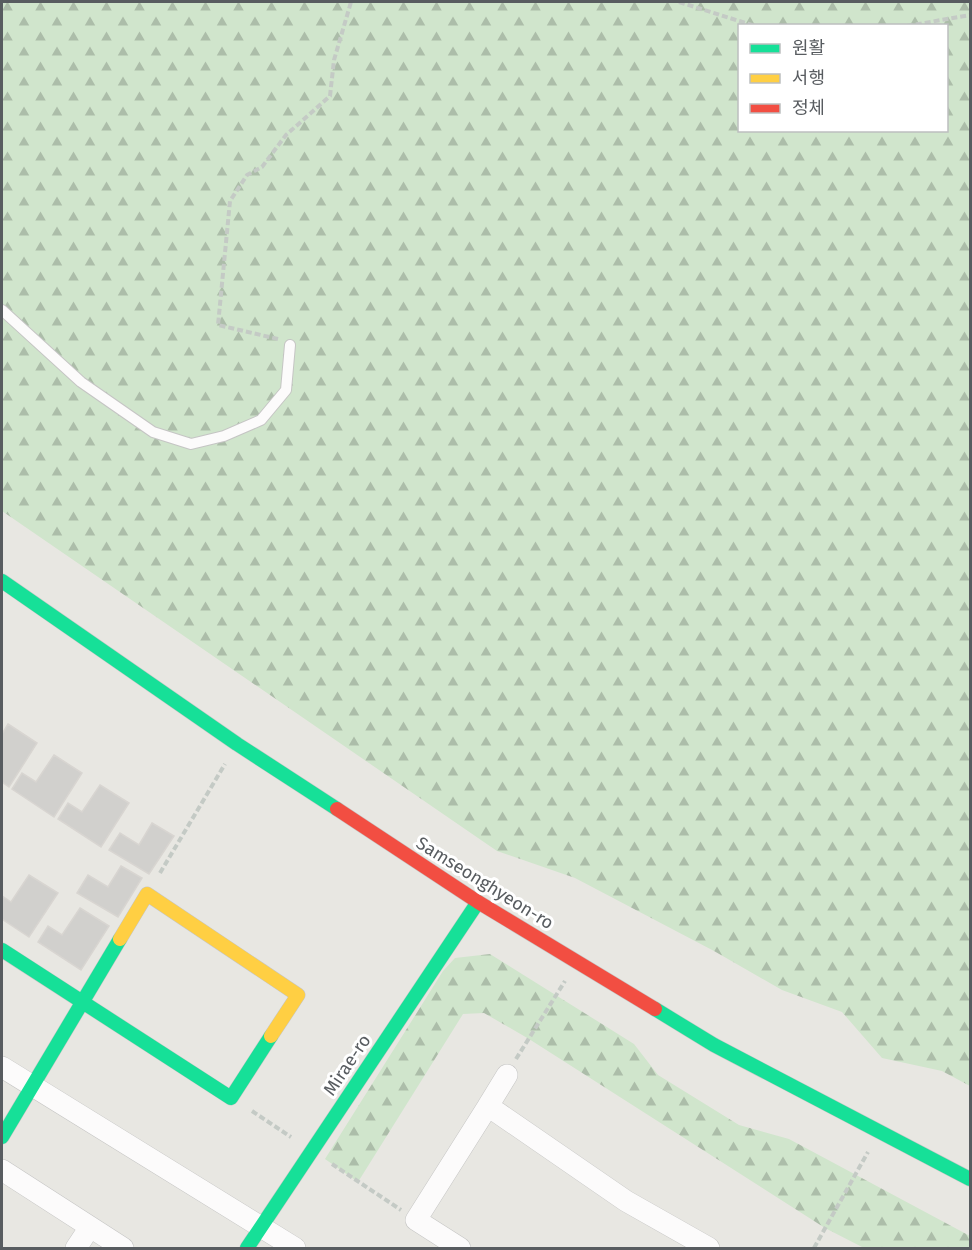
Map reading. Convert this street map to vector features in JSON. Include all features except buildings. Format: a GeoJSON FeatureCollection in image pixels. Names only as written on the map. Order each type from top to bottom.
{"type":"FeatureCollection","features":[{"type":"Feature","properties":{"kind":"street","name":"Samseonghyeon-ro"},"geometry":{"type":"LineString","coordinates":[[2,581],[237,744],[478,902],[714,1045],[970,1179]]}},
{"type":"Feature","properties":{"kind":"street"},"geometry":{"type":"LineString","coordinates":[[2,950],[83,1001],[231,1098],[298,995],[147,894],[83,1001],[32,1085],[2,1137]]}},
{"type":"Feature","properties":{"kind":"street","name":"Mirae-ro"},"geometry":{"type":"LineString","coordinates":[[247,1248],[478,902]]}},
{"type":"Feature","properties":{"kind":"street"},"geometry":{"type":"LineString","coordinates":[[2,1067],[295,1248]]}},
{"type":"Feature","properties":{"kind":"street"},"geometry":{"type":"LineString","coordinates":[[460,1248],[416,1220],[507,1075]]}},
{"type":"Feature","properties":{"kind":"street"},"geometry":{"type":"LineString","coordinates":[[488,1106],[626,1201],[709,1248]]}},
{"type":"Feature","properties":{"kind":"street"},"geometry":{"type":"LineString","coordinates":[[2,1170],[123,1248]]}},
{"type":"Feature","properties":{"kind":"street"},"geometry":{"type":"LineString","coordinates":[[76,1248],[90,1227]]}},
{"type":"Feature","properties":{"kind":"lane"},"geometry":{"type":"LineString","coordinates":[[2,310],[81,382],[153,432],[191,444],[224,436],[261,420],[286,390],[290,345]]}},
{"type":"Feature","properties":{"kind":"path"},"geometry":{"type":"LineString","coordinates":[[290,345],[283,340],[218,325],[230,201],[247,175],[262,167],[286,135],[330,96],[334,60],[351,2]]}},
{"type":"Feature","properties":{"kind":"path"},"geometry":{"type":"LineString","coordinates":[[679,2],[749,24]]}},
{"type":"Feature","properties":{"kind":"path"},"geometry":{"type":"LineString","coordinates":[[918,24],[970,15]]}},
{"type":"Feature","properties":{"kind":"path"},"geometry":{"type":"LineString","coordinates":[[147,894],[237,744]]}},
{"type":"Feature","properties":{"kind":"path"},"geometry":{"type":"LineString","coordinates":[[507,1075],[577,962]]}},
{"type":"Feature","properties":{"kind":"path"},"geometry":{"type":"LineString","coordinates":[[231,1098],[416,1220]]}},
{"type":"Feature","properties":{"kind":"path"},"geometry":{"type":"LineString","coordinates":[[814,1248],[879,1132]]}},
{"type":"Feature","properties":{"kind":"green space"},"geometry":{"type":"Polygon","coordinates":[[[2,2],[970,2],[970,1086],[942,1071],[882,1058],[842,1012],[782,990],[714,951],[575,878],[497,851],[2,511],[2,2]]]}},
{"type":"Feature","properties":{"kind":"green space"},"geometry":{"type":"Polygon","coordinates":[[[490,954],[634,1044],[658,1075],[739,1125],[789,1139],[970,1236],[970,1248],[864,1248],[825,1228],[529,1039],[484,1013],[463,1014],[358,1182],[325,1159],[443,971],[455,958],[490,954]]]}},
{"type":"Feature","properties":{"kind":"traffic: fast"},"geometry":{"type":"LineString","coordinates":[[2,581],[237,744],[337,809]]}},
{"type":"Feature","properties":{"kind":"traffic: fast"},"geometry":{"type":"LineString","coordinates":[[247,1248],[478,902]]}},
{"type":"Feature","properties":{"kind":"traffic: fast"},"geometry":{"type":"LineString","coordinates":[[2,1137],[120,939]]}},
{"type":"Feature","properties":{"kind":"traffic: fast"},"geometry":{"type":"LineString","coordinates":[[2,950],[231,1098],[271,1036]]}},
{"type":"Feature","properties":{"kind":"traffic: fast"},"geometry":{"type":"LineString","coordinates":[[655,1009],[714,1045],[970,1179]]}},
{"type":"Feature","properties":{"kind":"traffic: slow"},"geometry":{"type":"LineString","coordinates":[[120,939],[147,894],[298,995],[271,1036]]}},
{"type":"Feature","properties":{"kind":"traffic: jam"},"geometry":{"type":"LineString","coordinates":[[337,809],[478,902],[655,1009]]}}]}
